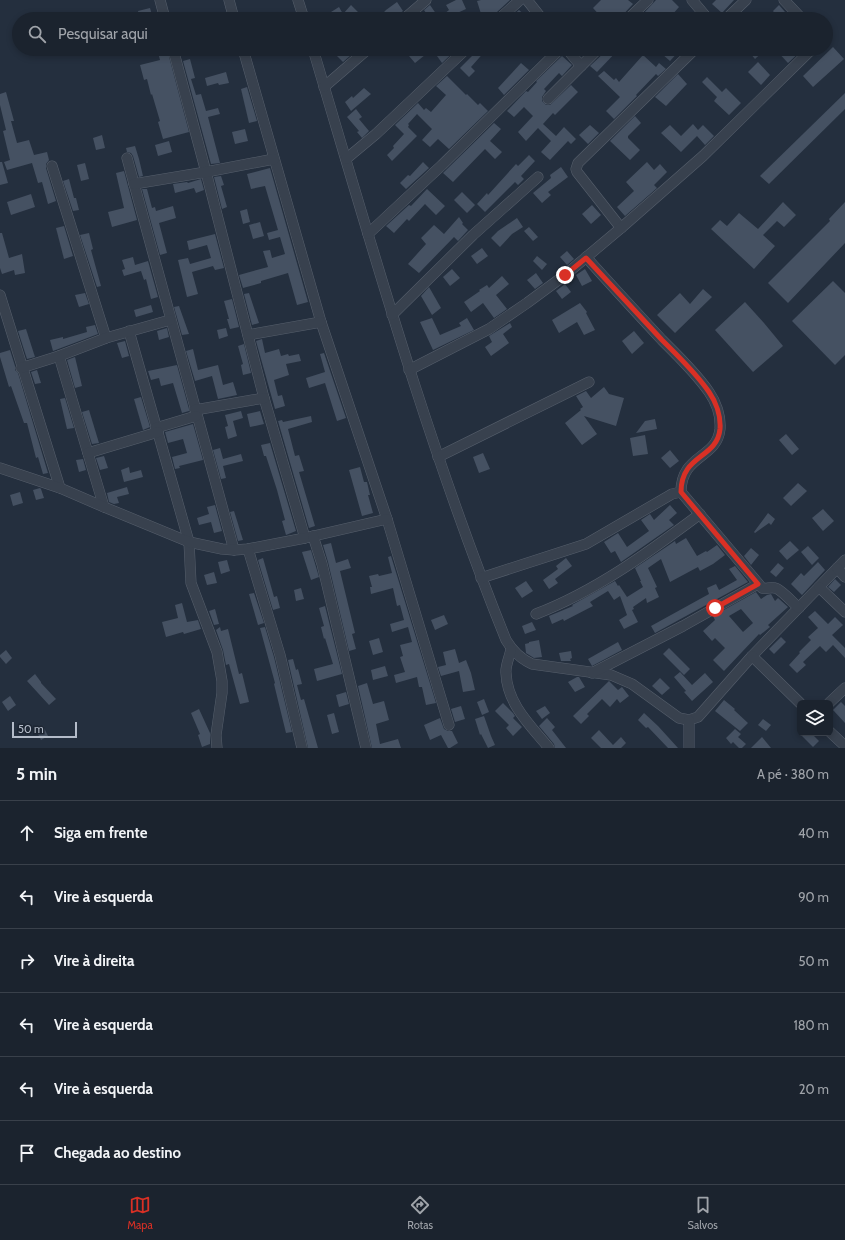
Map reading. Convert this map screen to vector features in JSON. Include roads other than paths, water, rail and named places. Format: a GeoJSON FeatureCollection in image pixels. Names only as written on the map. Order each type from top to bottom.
{"type":"FeatureCollection","features":[{"type":"Feature","properties":{"kind":"street"},"geometry":{"type":"LineString","coordinates":[[160,0],[163,12]]}},
{"type":"Feature","properties":{"kind":"street"},"geometry":{"type":"LineString","coordinates":[[229,0],[232,12]]}},
{"type":"Feature","properties":{"kind":"street"},"geometry":{"type":"LineString","coordinates":[[298,0],[302,12]]}},
{"type":"Feature","properties":{"kind":"street"},"geometry":{"type":"LineString","coordinates":[[412,12],[426,0]]}},
{"type":"Feature","properties":{"kind":"street"},"geometry":{"type":"LineString","coordinates":[[507,12],[520,0]]}},
{"type":"Feature","properties":{"kind":"street"},"geometry":{"type":"LineString","coordinates":[[527,0],[536,12]]}},
{"type":"Feature","properties":{"kind":"street"},"geometry":{"type":"LineString","coordinates":[[635,12],[648,0]]}},
{"type":"Feature","properties":{"kind":"street"},"geometry":{"type":"LineString","coordinates":[[692,0],[702,12]]}},
{"type":"Feature","properties":{"kind":"street"},"geometry":{"type":"LineString","coordinates":[[733,12],[746,0]]}},
{"type":"Feature","properties":{"kind":"street"},"geometry":{"type":"LineString","coordinates":[[784,0],[795,12]]}},
{"type":"Feature","properties":{"kind":"street"},"geometry":{"type":"LineString","coordinates":[[175,56],[264,398],[309,537],[322,564],[366,748]]}},
{"type":"Feature","properties":{"kind":"street"},"geometry":{"type":"LineString","coordinates":[[245,56],[321,322],[387,520],[449,725]]}},
{"type":"Feature","properties":{"kind":"street"},"geometry":{"type":"LineString","coordinates":[[315,56],[409,370],[481,578],[511,649],[525,661],[532,664],[611,675],[632,684],[679,718],[688,720],[698,717],[752,656],[845,560]]}},
{"type":"Feature","properties":{"kind":"street"},"geometry":{"type":"LineString","coordinates":[[324,87],[360,56]]}},
{"type":"Feature","properties":{"kind":"street"},"geometry":{"type":"LineString","coordinates":[[346,159],[376,134],[459,56]]}},
{"type":"Feature","properties":{"kind":"street"},"geometry":{"type":"LineString","coordinates":[[368,234],[442,165],[553,56]]}},
{"type":"Feature","properties":{"kind":"street"},"geometry":{"type":"LineString","coordinates":[[573,56],[581,66]]}},
{"type":"Feature","properties":{"kind":"street"},"geometry":{"type":"LineString","coordinates":[[548,99],[591,56]]}},
{"type":"Feature","properties":{"kind":"street"},"geometry":{"type":"LineString","coordinates":[[621,228],[577,172],[576,169],[578,163],[688,56]]}},
{"type":"Feature","properties":{"kind":"street"},"geometry":{"type":"LineString","coordinates":[[409,370],[489,329],[527,303],[586,258],[703,156],[805,56]]}},
{"type":"Feature","properties":{"kind":"street"},"geometry":{"type":"LineString","coordinates":[[127,158],[195,413],[234,550]]}},
{"type":"Feature","properties":{"kind":"street"},"geometry":{"type":"LineString","coordinates":[[134,184],[274,159]]}},
{"type":"Feature","properties":{"kind":"street"},"geometry":{"type":"LineString","coordinates":[[52,166],[106,338]]}},
{"type":"Feature","properties":{"kind":"street"},"geometry":{"type":"LineString","coordinates":[[392,315],[473,235],[538,177]]}},
{"type":"Feature","properties":{"kind":"street"},"geometry":{"type":"LineString","coordinates":[[586,258],[684,363],[709,392],[716,404],[720,416],[718,438],[711,448],[692,463],[685,471],[681,483],[681,492],[762,588],[778,589],[798,608]]}},
{"type":"Feature","properties":{"kind":"street"},"geometry":{"type":"LineString","coordinates":[[0,296],[21,368],[60,488]]}},
{"type":"Feature","properties":{"kind":"street"},"geometry":{"type":"LineString","coordinates":[[21,368],[59,356],[106,338],[170,320]]}},
{"type":"Feature","properties":{"kind":"street"},"geometry":{"type":"LineString","coordinates":[[248,335],[321,322]]}},
{"type":"Feature","properties":{"kind":"street"},"geometry":{"type":"LineString","coordinates":[[129,331],[189,542],[191,583],[217,652],[222,681],[221,708],[216,735],[217,748]]}},
{"type":"Feature","properties":{"kind":"street"},"geometry":{"type":"LineString","coordinates":[[59,356],[104,507]]}},
{"type":"Feature","properties":{"kind":"street"},"geometry":{"type":"LineString","coordinates":[[438,457],[589,382]]}},
{"type":"Feature","properties":{"kind":"street"},"geometry":{"type":"LineString","coordinates":[[88,454],[157,430],[195,413],[264,398]]}},
{"type":"Feature","properties":{"kind":"street"},"geometry":{"type":"LineString","coordinates":[[0,468],[60,488],[189,542],[222,549],[248,549],[387,520]]}},
{"type":"Feature","properties":{"kind":"street"},"geometry":{"type":"LineString","coordinates":[[481,578],[579,547],[672,494],[681,492]]}},
{"type":"Feature","properties":{"kind":"street"},"geometry":{"type":"LineString","coordinates":[[536,614],[557,606],[620,570],[700,514]]}},
{"type":"Feature","properties":{"kind":"street"},"geometry":{"type":"LineString","coordinates":[[248,549],[280,655],[302,748]]}},
{"type":"Feature","properties":{"kind":"street"},"geometry":{"type":"LineString","coordinates":[[837,568],[845,577]]}},
{"type":"Feature","properties":{"kind":"street"},"geometry":{"type":"LineString","coordinates":[[592,673],[683,626],[758,584]]}},
{"type":"Feature","properties":{"kind":"street"},"geometry":{"type":"LineString","coordinates":[[819,587],[845,612]]}},
{"type":"Feature","properties":{"kind":"street"},"geometry":{"type":"LineString","coordinates":[[511,649],[506,672],[508,689],[516,709],[549,748]]}},
{"type":"Feature","properties":{"kind":"street"},"geometry":{"type":"LineString","coordinates":[[752,656],[797,700]]}},
{"type":"Feature","properties":{"kind":"street"},"geometry":{"type":"LineString","coordinates":[[832,700],[845,688]]}},
{"type":"Feature","properties":{"kind":"street"},"geometry":{"type":"LineString","coordinates":[[688,720],[688,748]]}},
{"type":"Feature","properties":{"kind":"street"},"geometry":{"type":"LineString","coordinates":[[833,735],[845,746]]}}]}
